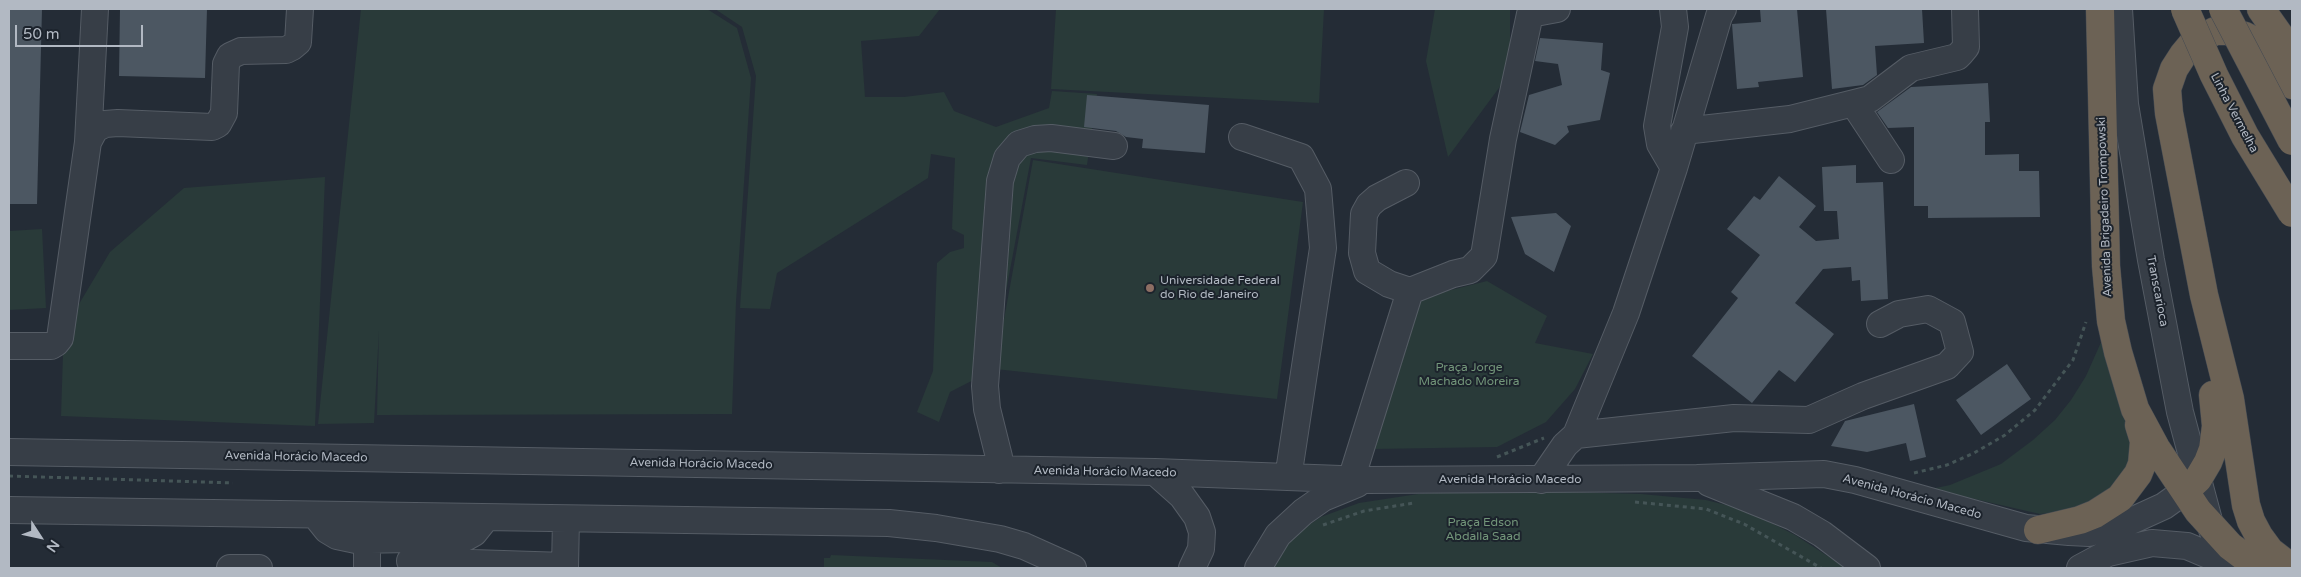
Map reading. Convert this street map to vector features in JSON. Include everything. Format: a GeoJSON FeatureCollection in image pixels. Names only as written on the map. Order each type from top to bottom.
{"type":"FeatureCollection","features":[{"type":"Feature","properties":{"kind":"highway","name":"Avenida Brigadeiro Trompowski"},"geometry":{"type":"LineString","coordinates":[[2100,9],[2108,292],[2118,352],[2135,409],[2156,448],[2191,485],[2198,511],[2230,546],[2259,568]]}},
{"type":"Feature","properties":{"kind":"highway","name":"Linha Vermelha"},"geometry":{"type":"LineString","coordinates":[[2185,9],[2214,75],[2245,136],[2292,213]]}},
{"type":"Feature","properties":{"kind":"highway"},"geometry":{"type":"LineString","coordinates":[[2223,9],[2292,141]]}},
{"type":"Feature","properties":{"kind":"highway"},"geometry":{"type":"LineString","coordinates":[[2261,9],[2292,53]]}},
{"type":"Feature","properties":{"kind":"highway"},"geometry":{"type":"LineString","coordinates":[[2292,85],[2256,42],[2245,36],[2227,31],[2215,31],[2193,43],[2174,69],[2167,89],[2169,114],[2204,295],[2230,399],[2242,483],[2251,521],[2270,551],[2292,568]]}},
{"type":"Feature","properties":{"kind":"highway"},"geometry":{"type":"LineString","coordinates":[[2191,485],[2210,456],[2216,426],[2204,295]]}},
{"type":"Feature","properties":{"kind":"highway"},"geometry":{"type":"LineString","coordinates":[[2038,530],[2080,520],[2095,514],[2120,498],[2131,486],[2138,474],[2144,453],[2144,441],[2135,409]]}},
{"type":"Feature","properties":{"kind":"street"},"geometry":{"type":"LineString","coordinates":[[9,346],[51,346],[60,338],[88,142],[95,9]]}},
{"type":"Feature","properties":{"kind":"street"},"geometry":{"type":"LineString","coordinates":[[88,142],[95,129],[105,124],[212,127],[218,124],[224,113],[226,64],[230,56],[241,51],[286,50],[292,47],[298,42],[300,9]]}},
{"type":"Feature","properties":{"kind":"street"},"geometry":{"type":"LineString","coordinates":[[1406,183],[1377,198],[1369,205],[1364,214],[1362,253],[1367,272],[1389,284],[1410,292],[1453,274],[1470,270],[1484,256],[1503,139],[1530,12],[1557,9]]}},
{"type":"Feature","properties":{"kind":"street"},"geometry":{"type":"LineString","coordinates":[[1672,9],[1675,27],[1657,126],[1660,144],[1674,168]]}},
{"type":"Feature","properties":{"kind":"street"},"geometry":{"type":"LineString","coordinates":[[1684,131],[1790,120],[1854,104],[1877,94],[1911,68],[1957,57],[1966,47],[1965,9]]}},
{"type":"Feature","properties":{"kind":"street","name":"Transcarioca"},"geometry":{"type":"LineString","coordinates":[[2119,9],[2125,104],[2180,412],[2191,485]]}},
{"type":"Feature","properties":{"kind":"street"},"geometry":{"type":"LineString","coordinates":[[1541,480],[1565,445],[1576,435],[1626,313],[1674,168],[1720,11]]}},
{"type":"Feature","properties":{"kind":"street"},"geometry":{"type":"LineString","coordinates":[[1854,104],[1891,160]]}},
{"type":"Feature","properties":{"kind":"street"},"geometry":{"type":"LineString","coordinates":[[1242,137],[1301,157],[1318,189],[1323,248],[1290,465],[1291,477]]}},
{"type":"Feature","properties":{"kind":"street"},"geometry":{"type":"LineString","coordinates":[[999,470],[999,457],[987,409],[985,386],[1000,181],[1007,158],[1019,144],[1035,139],[1051,138],[1114,146]]}},
{"type":"Feature","properties":{"kind":"street"},"geometry":{"type":"LineString","coordinates":[[1258,568],[1278,535],[1303,512],[1323,498],[1359,480],[1410,292]]}},
{"type":"Feature","properties":{"kind":"street"},"geometry":{"type":"LineString","coordinates":[[1576,435],[1734,418],[1809,420],[1863,396],[1947,366],[1960,352],[1952,322],[1928,309],[1898,314],[1880,324]]}},
{"type":"Feature","properties":{"kind":"street","name":"Avenida Horácio Macedo"},"geometry":{"type":"LineString","coordinates":[[9,452],[1155,472],[1359,480],[1696,478],[1824,474],[1855,480],[2026,528],[2089,533],[2153,512],[2191,485]]}},
{"type":"Feature","properties":{"kind":"street"},"geometry":{"type":"LineString","coordinates":[[1155,472],[1182,496],[1198,517],[1202,532],[1201,549],[1192,568]]}},
{"type":"Feature","properties":{"kind":"street"},"geometry":{"type":"LineString","coordinates":[[1696,478],[1762,502],[1793,517],[1822,534],[1867,568]]}},
{"type":"Feature","properties":{"kind":"street"},"geometry":{"type":"LineString","coordinates":[[9,510],[889,522],[953,530],[1000,539],[1024,546],[1073,568]]}},
{"type":"Feature","properties":{"kind":"street"},"geometry":{"type":"LineString","coordinates":[[315,515],[327,530],[337,536],[367,540],[410,556],[565,567],[566,519]]}},
{"type":"Feature","properties":{"kind":"street"},"geometry":{"type":"LineString","coordinates":[[410,556],[466,538],[474,533],[486,518]]}},
{"type":"Feature","properties":{"kind":"street"},"geometry":{"type":"LineString","coordinates":[[2210,524],[2230,566]]}},
{"type":"Feature","properties":{"kind":"street"},"geometry":{"type":"LineString","coordinates":[[366,568],[367,540]]}},
{"type":"Feature","properties":{"kind":"street"},"geometry":{"type":"LineString","coordinates":[[2080,568],[2108,553],[2152,543],[2187,546],[2230,566]]}},
{"type":"Feature","properties":{"kind":"street"},"geometry":{"type":"LineString","coordinates":[[230,568],[259,568]]}},
{"type":"Feature","properties":{"kind":"path"},"geometry":{"type":"LineString","coordinates":[[1908,474],[1947,465],[1974,453],[2005,435],[2024,419],[2048,395],[2073,360],[2086,322]]}},
{"type":"Feature","properties":{"kind":"path"},"geometry":{"type":"LineString","coordinates":[[9,476],[233,483]]}},
{"type":"Feature","properties":{"kind":"path"},"geometry":{"type":"LineString","coordinates":[[1318,529],[1364,511],[1415,502]]}},
{"type":"Feature","properties":{"kind":"path"},"geometry":{"type":"LineString","coordinates":[[1631,502],[1706,509],[1744,524],[1821,568]]}},
{"type":"Feature","properties":{"kind":"green space"},"geometry":{"type":"Polygon","coordinates":[[[361,9],[707,9],[737,28],[751,78],[736,302],[732,414],[377,415],[379,330],[374,423],[318,424],[361,9]]]}},
{"type":"Feature","properties":{"kind":"green space"},"geometry":{"type":"Polygon","coordinates":[[[715,9],[940,9],[919,36],[861,41],[865,97],[904,97],[944,92],[954,111],[996,127],[1049,108],[1052,91],[1097,94],[1087,165],[1031,158],[991,371],[950,392],[939,422],[917,412],[933,371],[937,263],[950,252],[964,248],[964,235],[952,229],[955,158],[931,154],[928,178],[777,273],[770,309],[740,308],[756,76],[742,27],[715,9]]]}},
{"type":"Feature","properties":{"kind":"green space"},"geometry":{"type":"Polygon","coordinates":[[[1056,9],[1324,9],[1319,103],[1051,89],[1056,9]]]}},
{"type":"Feature","properties":{"kind":"green space"},"geometry":{"type":"Polygon","coordinates":[[[1435,9],[1510,9],[1510,73],[1448,157],[1426,61],[1435,9]]]}},
{"type":"Feature","properties":{"kind":"green space"},"geometry":{"type":"Polygon","coordinates":[[[1033,160],[1303,202],[1277,399],[995,369],[1033,160]]]}},
{"type":"Feature","properties":{"kind":"green space"},"geometry":{"type":"Polygon","coordinates":[[[325,177],[315,426],[61,416],[63,354],[79,304],[110,252],[184,188],[325,177]]]}},
{"type":"Feature","properties":{"kind":"green space"},"geometry":{"type":"Polygon","coordinates":[[[42,229],[46,308],[9,310],[9,231],[42,229]]]}},
{"type":"Feature","properties":{"kind":"green space","name":"Praça Jorge Machado Moreira"},"geometry":{"type":"Polygon","coordinates":[[[1487,281],[1547,316],[1535,343],[1593,354],[1575,389],[1546,422],[1497,447],[1372,449],[1415,299],[1487,281]]]}},
{"type":"Feature","properties":{"kind":"green space"},"geometry":{"type":"Polygon","coordinates":[[[2102,340],[2105,342],[2133,445],[2134,461],[2116,486],[2092,502],[2066,511],[2040,514],[1931,489],[1950,485],[2001,464],[2033,440],[2055,420],[2071,400],[2086,376],[2102,340]]]}},
{"type":"Feature","properties":{"kind":"green space","name":"Praça Edson Abdalla Saad"},"geometry":{"type":"Polygon","coordinates":[[[1488,490],[1641,494],[1706,500],[1746,510],[1795,535],[1846,568],[1272,568],[1286,547],[1301,530],[1321,517],[1359,503],[1418,494],[1488,490]]]}},
{"type":"Feature","properties":{"kind":"green space"},"geometry":{"type":"Polygon","coordinates":[[[831,555],[992,562],[1002,568],[824,568],[824,558],[830,558],[831,555]]]}},
{"type":"Feature","properties":{"kind":"building"},"geometry":{"type":"Polygon","coordinates":[[[9,9],[42,9],[37,204],[9,204],[9,9]]]}},
{"type":"Feature","properties":{"kind":"building"},"geometry":{"type":"Polygon","coordinates":[[[120,9],[207,9],[205,78],[119,76],[120,9]]]}},
{"type":"Feature","properties":{"kind":"building"},"geometry":{"type":"Polygon","coordinates":[[[1760,9],[1797,9],[1803,77],[1758,82],[1759,87],[1737,89],[1732,24],[1761,22],[1760,9]]]}},
{"type":"Feature","properties":{"kind":"building"},"geometry":{"type":"Polygon","coordinates":[[[1826,9],[1922,9],[1924,43],[1875,46],[1877,75],[1863,85],[1832,89],[1826,9]]]}},
{"type":"Feature","properties":{"kind":"building"},"geometry":{"type":"Polygon","coordinates":[[[1540,38],[1603,43],[1601,70],[1610,73],[1600,120],[1567,126],[1569,132],[1555,145],[1520,132],[1529,95],[1562,85],[1558,64],[1535,61],[1540,38]]]}},
{"type":"Feature","properties":{"kind":"building"},"geometry":{"type":"Polygon","coordinates":[[[1988,83],[1990,122],[1985,122],[1985,155],[2019,154],[2019,171],[2039,171],[2040,217],[1928,218],[1928,206],[1914,206],[1914,127],[1888,128],[1877,112],[1911,87],[1988,83]]]}},
{"type":"Feature","properties":{"kind":"building"},"geometry":{"type":"Polygon","coordinates":[[[1087,95],[1209,105],[1205,153],[1142,148],[1143,139],[1126,137],[1116,131],[1084,127],[1087,95]]]}},
{"type":"Feature","properties":{"kind":"building"},"geometry":{"type":"Polygon","coordinates":[[[1856,165],[1856,183],[1883,182],[1888,299],[1861,301],[1860,280],[1852,281],[1851,267],[1823,269],[1795,303],[1834,334],[1795,382],[1779,370],[1752,403],[1692,356],[1738,298],[1731,292],[1760,255],[1727,229],[1754,196],[1760,200],[1779,176],[1816,206],[1799,227],[1816,241],[1839,239],[1837,211],[1824,211],[1822,167],[1856,165]]]}},
{"type":"Feature","properties":{"kind":"building"},"geometry":{"type":"Polygon","coordinates":[[[1556,213],[1571,226],[1554,272],[1525,254],[1511,217],[1556,213]]]}},
{"type":"Feature","properties":{"kind":"building"},"geometry":{"type":"Polygon","coordinates":[[[2007,364],[2031,399],[1981,435],[1956,400],[2007,364]]]}},
{"type":"Feature","properties":{"kind":"building"},"geometry":{"type":"Polygon","coordinates":[[[1914,404],[1926,457],[1910,461],[1906,443],[1867,452],[1831,446],[1845,421],[1914,404]]]}},
{"type":"Feature","properties":{"kind":"place","name":"Universidade Federal do Rio de Janeiro"},"geometry":{"type":"Point","coordinates":[1150,288]}}]}
